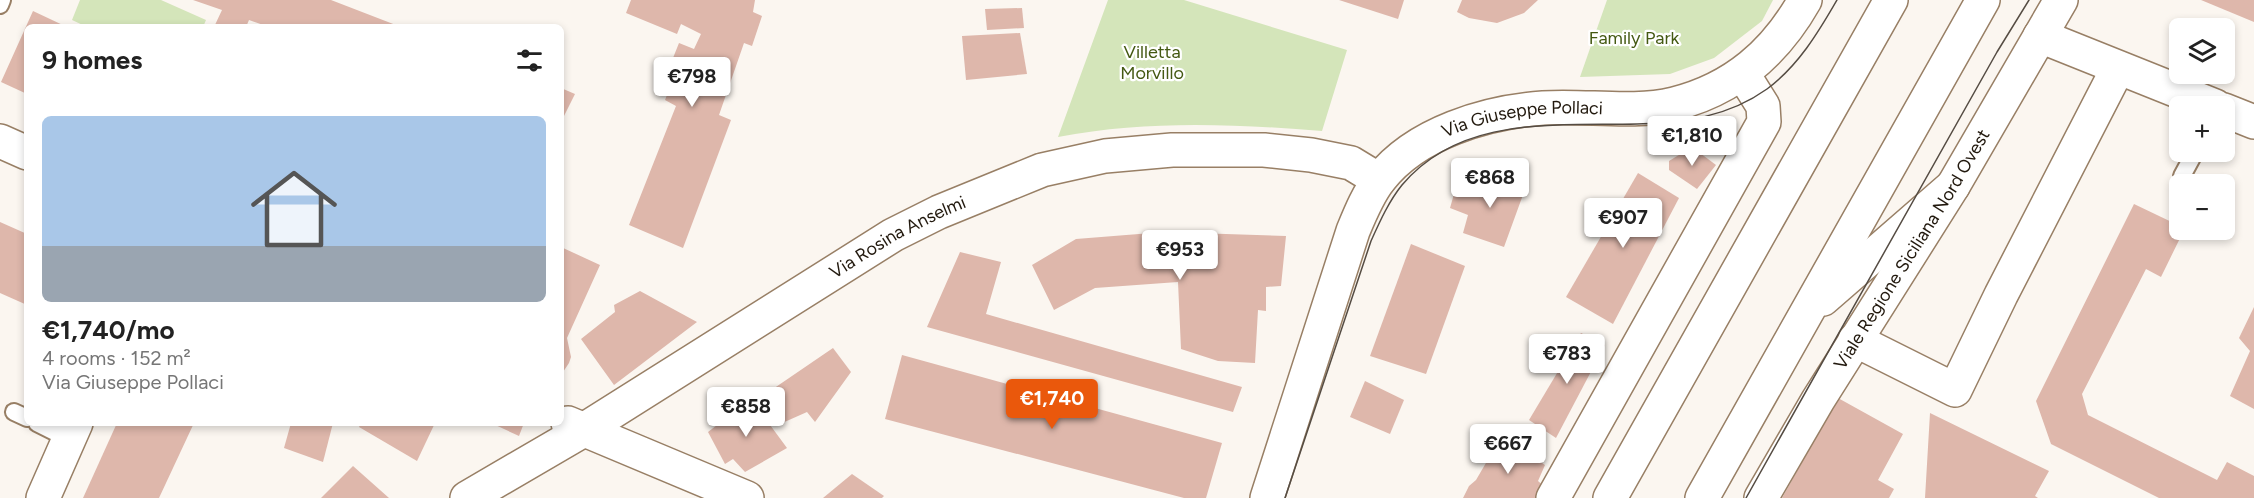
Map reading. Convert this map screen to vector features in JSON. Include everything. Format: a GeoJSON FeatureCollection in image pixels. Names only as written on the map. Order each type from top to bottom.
{"type":"FeatureCollection","features":[{"type":"Feature","properties":{"kind":"street","name":"Via Giuseppe Pollaci"},"geometry":{"type":"LineString","coordinates":[[1268,498],[1345,254],[1362,210],[1379,180],[1397,160],[1420,143],[1455,127],[1492,117],[1542,108],[1625,109],[1673,104],[1714,91],[1743,74],[1781,38],[1805,0]]}},
{"type":"Feature","properties":{"kind":"street"},"geometry":{"type":"LineString","coordinates":[[1610,498],[1891,0]]}},
{"type":"Feature","properties":{"kind":"street"},"geometry":{"type":"LineString","coordinates":[[1702,498],[1983,0]]}},
{"type":"Feature","properties":{"kind":"street","name":"Viale Regione Siciliana Nord Ovest"},"geometry":{"type":"LineString","coordinates":[[1761,498],[1818,400],[1953,186],[2061,0]]}},
{"type":"Feature","properties":{"kind":"street"},"geometry":{"type":"LineString","coordinates":[[2040,36],[2189,96]]}},
{"type":"Feature","properties":{"kind":"street"},"geometry":{"type":"LineString","coordinates":[[1855,340],[1955,390],[2118,68]]}},
{"type":"Feature","properties":{"kind":"street"},"geometry":{"type":"LineString","coordinates":[[1553,498],[1764,122],[1763,105],[1743,74]]}},
{"type":"Feature","properties":{"kind":"street"},"geometry":{"type":"LineString","coordinates":[[2235,114],[2254,122]]}},
{"type":"Feature","properties":{"kind":"street"},"geometry":{"type":"LineString","coordinates":[[0,141],[24,152]]}},
{"type":"Feature","properties":{"kind":"street","name":"Via Rosina Anselmi"},"geometry":{"type":"LineString","coordinates":[[466,498],[571,425],[894,235],[939,212],[1042,170],[1105,156],[1173,150],[1264,150],[1311,155],[1351,163],[1379,180]]}},
{"type":"Feature","properties":{"kind":"street"},"geometry":{"type":"LineString","coordinates":[[1803,316],[1953,186]]}},
{"type":"Feature","properties":{"kind":"street"},"geometry":{"type":"LineString","coordinates":[[571,425],[747,498]]}},
{"type":"Feature","properties":{"kind":"street"},"geometry":{"type":"LineString","coordinates":[[43,498],[73,431]]}},
{"type":"Feature","properties":{"kind":"lane"},"geometry":{"type":"LineString","coordinates":[[0,5],[2,0]]}},
{"type":"Feature","properties":{"kind":"lane"},"geometry":{"type":"LineString","coordinates":[[50,426],[73,431]]}},
{"type":"Feature","properties":{"kind":"green space"},"geometry":{"type":"Polygon","coordinates":[[[80,0],[161,0],[206,20],[204,24],[81,24],[72,20],[80,0]]]}},
{"type":"Feature","properties":{"kind":"green space","name":"Villetta Morvillo"},"geometry":{"type":"Polygon","coordinates":[[[1108,0],[1184,0],[1347,50],[1322,131],[1190,125],[1124,128],[1058,137],[1108,0]]]}},
{"type":"Feature","properties":{"kind":"green space","name":"Family Park"},"geometry":{"type":"Polygon","coordinates":[[[1607,0],[1773,0],[1762,21],[1714,58],[1670,74],[1580,77],[1607,0]]]}},
{"type":"Feature","properties":{"kind":"building"},"geometry":{"type":"Polygon","coordinates":[[[193,0],[331,0],[393,24],[260,24],[249,20],[247,24],[215,24],[222,10],[193,0]]]}},
{"type":"Feature","properties":{"kind":"building"},"geometry":{"type":"Polygon","coordinates":[[[631,0],[755,0],[753,12],[762,16],[752,46],[744,43],[719,115],[731,120],[683,248],[629,225],[676,106],[665,100],[678,67],[671,63],[679,43],[694,49],[701,34],[681,24],[677,34],[626,13],[631,0]]]}},
{"type":"Feature","properties":{"kind":"building"},"geometry":{"type":"Polygon","coordinates":[[[1339,0],[1404,0],[1398,19],[1339,0]]]}},
{"type":"Feature","properties":{"kind":"building"},"geometry":{"type":"Polygon","coordinates":[[[1462,0],[1538,0],[1524,13],[1497,23],[1469,18],[1457,12],[1462,0]]]}},
{"type":"Feature","properties":{"kind":"building"},"geometry":{"type":"Polygon","coordinates":[[[2201,0],[2254,0],[2254,22],[2201,0]]]}},
{"type":"Feature","properties":{"kind":"building"},"geometry":{"type":"Polygon","coordinates":[[[1022,8],[1024,28],[987,30],[985,9],[1022,8]]]}},
{"type":"Feature","properties":{"kind":"building"},"geometry":{"type":"Polygon","coordinates":[[[33,11],[61,24],[27,24],[33,11]]]}},
{"type":"Feature","properties":{"kind":"building"},"geometry":{"type":"Polygon","coordinates":[[[24,31],[24,93],[1,82],[24,31]]]}},
{"type":"Feature","properties":{"kind":"building"},"geometry":{"type":"Polygon","coordinates":[[[1020,33],[1027,74],[966,80],[962,36],[1020,33]]]}},
{"type":"Feature","properties":{"kind":"building"},"geometry":{"type":"Polygon","coordinates":[[[564,89],[575,94],[564,116],[564,89]]]}},
{"type":"Feature","properties":{"kind":"building"},"geometry":{"type":"Polygon","coordinates":[[[1692,147],[1716,165],[1697,189],[1669,170],[1669,161],[1692,147]]]}},
{"type":"Feature","properties":{"kind":"building"},"geometry":{"type":"Polygon","coordinates":[[[1638,173],[1679,198],[1613,324],[1566,297],[1638,173]]]}},
{"type":"Feature","properties":{"kind":"building"},"geometry":{"type":"Polygon","coordinates":[[[1510,177],[1528,181],[1504,247],[1463,233],[1468,215],[1450,208],[1454,194],[1481,180],[1487,185],[1494,181],[1499,184],[1510,177]]]}},
{"type":"Feature","properties":{"kind":"building"},"geometry":{"type":"Polygon","coordinates":[[[2134,204],[2169,221],[2169,240],[2179,240],[2161,277],[2146,269],[2082,394],[2088,415],[2217,480],[2227,462],[2254,476],[2254,498],[2159,498],[2051,444],[2036,401],[2134,204]]]}},
{"type":"Feature","properties":{"kind":"building"},"geometry":{"type":"Polygon","coordinates":[[[0,222],[24,233],[24,304],[0,293],[0,222]]]}},
{"type":"Feature","properties":{"kind":"building"},"geometry":{"type":"Polygon","coordinates":[[[1164,232],[1286,236],[1281,286],[1266,287],[1266,311],[1258,310],[1255,363],[1218,361],[1181,349],[1178,282],[1095,288],[1054,310],[1032,265],[1076,239],[1164,232]]]}},
{"type":"Feature","properties":{"kind":"building"},"geometry":{"type":"Polygon","coordinates":[[[1411,244],[1465,266],[1426,374],[1370,356],[1411,244]]]}},
{"type":"Feature","properties":{"kind":"building"},"geometry":{"type":"Polygon","coordinates":[[[564,248],[600,265],[567,338],[571,357],[564,370],[564,248]]]}},
{"type":"Feature","properties":{"kind":"building"},"geometry":{"type":"Polygon","coordinates":[[[960,252],[1001,262],[986,314],[1242,387],[1233,412],[927,327],[960,252]]]}},
{"type":"Feature","properties":{"kind":"building"},"geometry":{"type":"Polygon","coordinates":[[[640,291],[697,322],[614,385],[581,339],[615,312],[614,305],[640,291]]]}},
{"type":"Feature","properties":{"kind":"building"},"geometry":{"type":"Polygon","coordinates":[[[2254,307],[2254,409],[2230,396],[2250,351],[2239,338],[2254,307]]]}},
{"type":"Feature","properties":{"kind":"building"},"geometry":{"type":"Polygon","coordinates":[[[1581,333],[1605,345],[1556,438],[1529,420],[1581,333]]]}},
{"type":"Feature","properties":{"kind":"building"},"geometry":{"type":"Polygon","coordinates":[[[833,348],[851,372],[815,422],[807,412],[780,424],[774,419],[780,408],[770,391],[833,348]]]}},
{"type":"Feature","properties":{"kind":"building"},"geometry":{"type":"Polygon","coordinates":[[[902,355],[1222,443],[1206,498],[1184,498],[885,419],[902,355]]]}},
{"type":"Feature","properties":{"kind":"building"},"geometry":{"type":"Polygon","coordinates":[[[1365,381],[1404,400],[1390,434],[1350,417],[1365,381]]]}},
{"type":"Feature","properties":{"kind":"building"},"geometry":{"type":"Polygon","coordinates":[[[1838,398],[1903,434],[1878,480],[1894,489],[1889,498],[1782,498],[1838,398]]]}},
{"type":"Feature","properties":{"kind":"building"},"geometry":{"type":"Polygon","coordinates":[[[751,399],[787,448],[745,472],[733,459],[725,464],[708,432],[751,399]]]}},
{"type":"Feature","properties":{"kind":"building"},"geometry":{"type":"Polygon","coordinates":[[[1930,413],[2049,471],[2035,496],[2038,498],[1925,498],[1930,413]]]}},
{"type":"Feature","properties":{"kind":"building"},"geometry":{"type":"Polygon","coordinates":[[[116,426],[193,426],[159,498],[83,498],[116,426]]]}},
{"type":"Feature","properties":{"kind":"building"},"geometry":{"type":"Polygon","coordinates":[[[290,426],[332,426],[323,462],[284,448],[290,426]]]}},
{"type":"Feature","properties":{"kind":"building"},"geometry":{"type":"Polygon","coordinates":[[[360,426],[434,426],[417,461],[360,426]]]}},
{"type":"Feature","properties":{"kind":"building"},"geometry":{"type":"Polygon","coordinates":[[[497,426],[523,426],[519,436],[497,426]]]}},
{"type":"Feature","properties":{"kind":"building"},"geometry":{"type":"Polygon","coordinates":[[[1501,435],[1545,465],[1538,481],[1545,487],[1538,498],[1463,498],[1490,456],[1497,452],[1501,435]]]}},
{"type":"Feature","properties":{"kind":"building"},"geometry":{"type":"Polygon","coordinates":[[[353,466],[389,498],[321,498],[353,466]]]}},
{"type":"Feature","properties":{"kind":"building"},"geometry":{"type":"Polygon","coordinates":[[[852,474],[884,496],[882,498],[823,498],[852,474]]]}},
{"type":"Feature","properties":{"kind":"tram line"},"geometry":{"type":"LineString","coordinates":[[1285,498],[1371,241],[1397,191],[1426,162],[1452,146],[1481,135],[1511,129],[1671,122],[1705,117],[1737,106],[1767,89],[1788,70],[1815,37],[1837,0]]}},
{"type":"Feature","properties":{"kind":"tram line"},"geometry":{"type":"LineString","coordinates":[[1746,498],[1997,52],[2029,0]]}}]}
